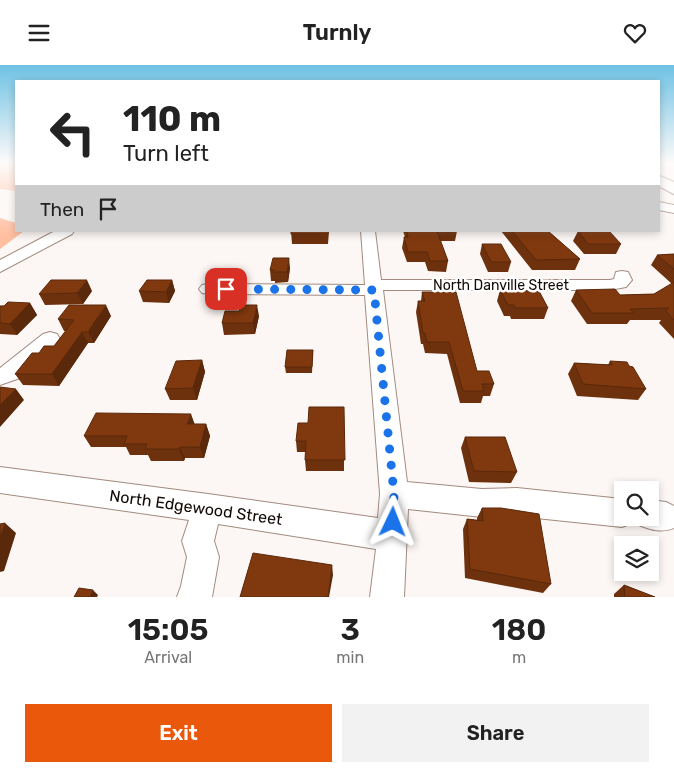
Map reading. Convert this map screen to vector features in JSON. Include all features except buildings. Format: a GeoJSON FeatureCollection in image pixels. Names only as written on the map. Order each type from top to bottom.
{"type":"FeatureCollection","features":[{"type":"Feature","properties":{"kind":"street"},"geometry":{"type":"LineString","coordinates":[[660,206],[674,209]]}},
{"type":"Feature","properties":{"kind":"street"},"geometry":{"type":"LineString","coordinates":[[0,267],[32,248],[65,232]]}},
{"type":"Feature","properties":{"kind":"street"},"geometry":{"type":"LineString","coordinates":[[368,232],[394,494],[393,535],[387,597]]}},
{"type":"Feature","properties":{"kind":"street","name":"North Danville Street"},"geometry":{"type":"LineString","coordinates":[[374,287],[610,285],[620,283],[623,280],[622,277]]}},
{"type":"Feature","properties":{"kind":"street"},"geometry":{"type":"LineString","coordinates":[[208,289],[374,287]]}},
{"type":"Feature","properties":{"kind":"street"},"geometry":{"type":"LineString","coordinates":[[0,377],[12,372],[50,339]]}},
{"type":"Feature","properties":{"kind":"street","name":"North Edgewood Street"},"geometry":{"type":"LineString","coordinates":[[0,481],[208,508],[393,535]]}},
{"type":"Feature","properties":{"kind":"street"},"geometry":{"type":"LineString","coordinates":[[394,494],[482,503],[517,502],[614,512]]}},
{"type":"Feature","properties":{"kind":"street"},"geometry":{"type":"LineString","coordinates":[[194,597],[197,593],[203,557],[198,541],[208,508]]}},
{"type":"Feature","properties":{"kind":"shaded area"},"geometry":{"type":"Polygon","coordinates":[[[15,188],[15,191],[0,189],[15,188]]]}},
{"type":"Feature","properties":{"kind":"shaded area"},"geometry":{"type":"Polygon","coordinates":[[[0,218],[15,223],[15,232],[23,232],[0,249],[0,218]]]}},
{"type":"Feature","properties":{"kind":"route"},"geometry":{"type":"LineString","coordinates":[[226,289],[374,290],[394,494],[393,522]]}}]}
